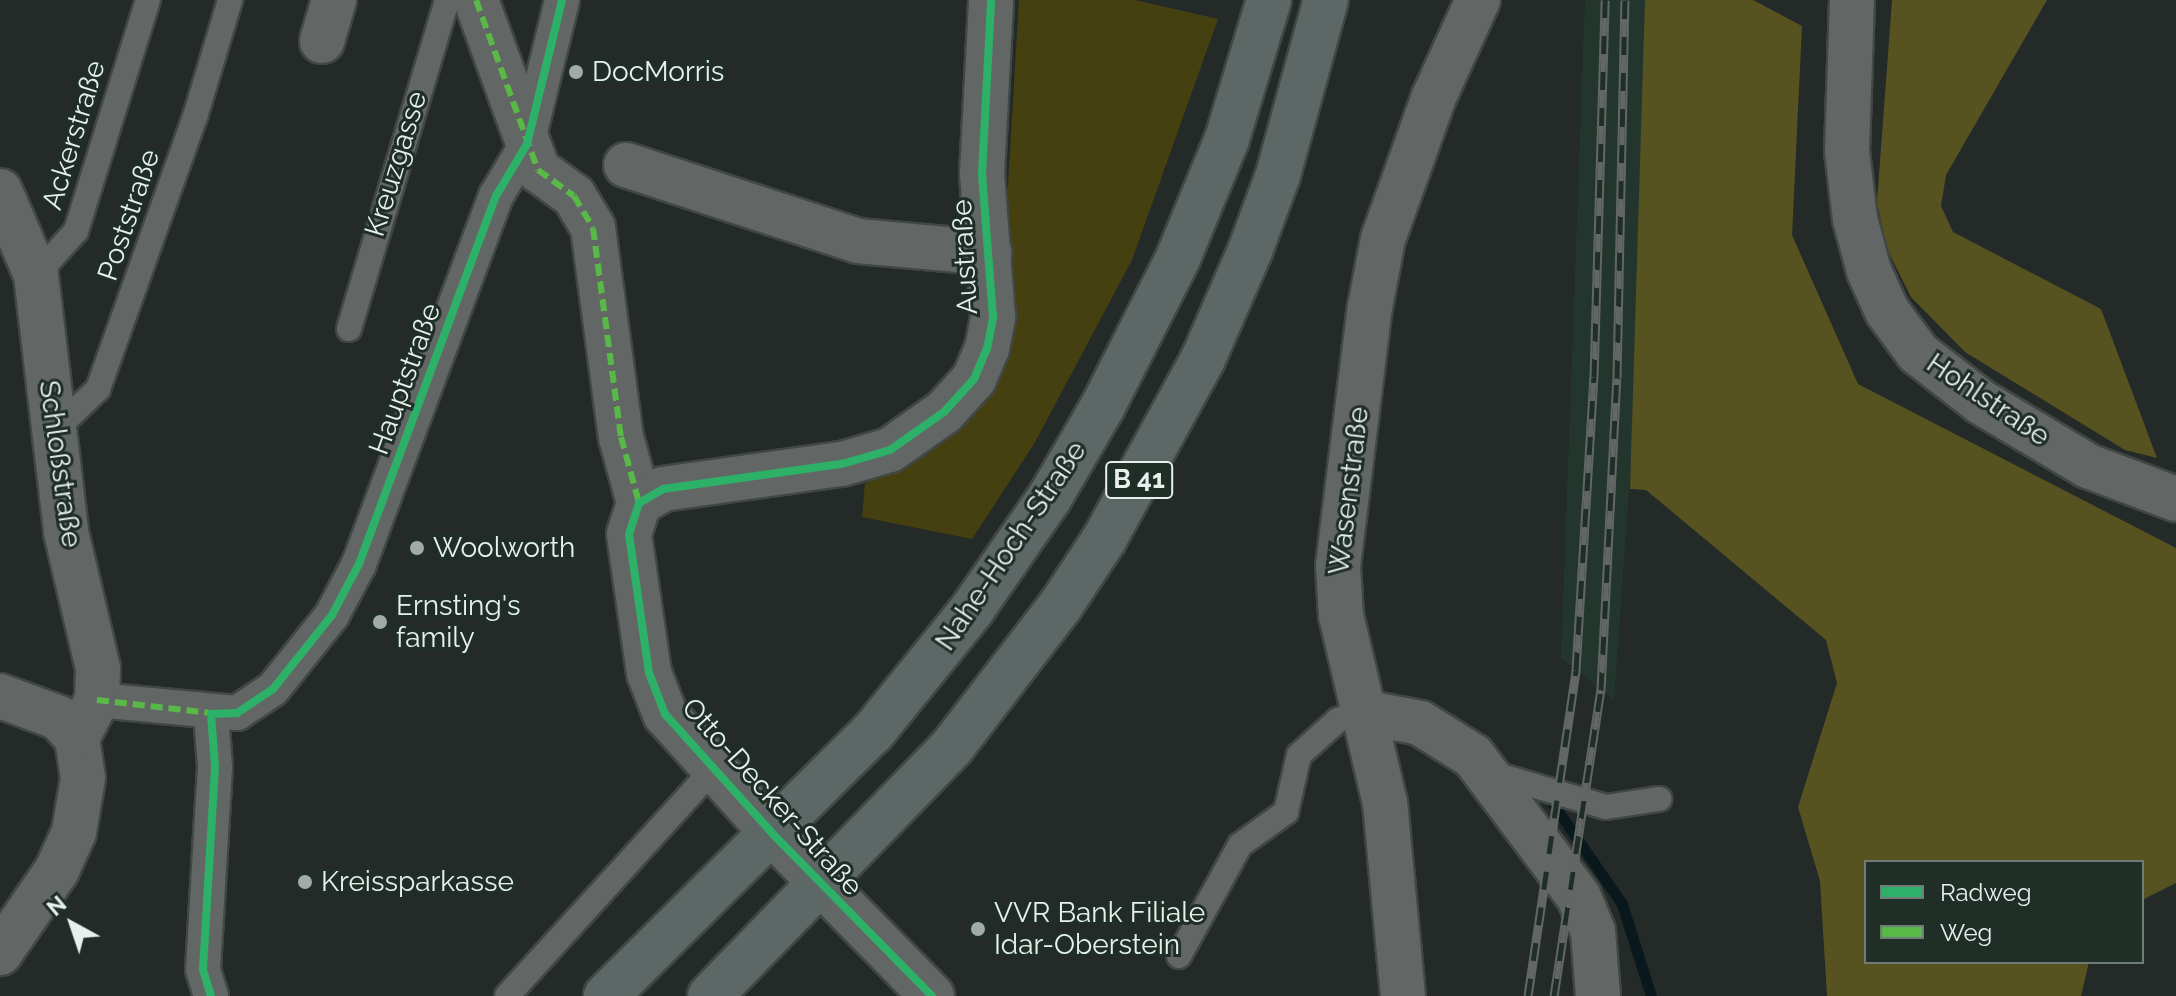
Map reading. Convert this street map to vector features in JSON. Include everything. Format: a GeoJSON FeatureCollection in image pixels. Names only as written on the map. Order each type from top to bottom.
{"type":"FeatureCollection","features":[{"type":"Feature","properties":{"kind":"main road","name":"Nahe-Hoch-Straße"},"geometry":{"type":"LineString","coordinates":[[606,996],[873,732],[936,657],[1081,447],[1205,196],[1246,85],[1269,0]]}},
{"type":"Feature","properties":{"kind":"main road","name":"B 41"},"geometry":{"type":"LineString","coordinates":[[710,996],[822,885],[943,757],[1015,668],[1105,538],[1151,460],[1250,251],[1278,175],[1326,0]]}},
{"type":"Feature","properties":{"kind":"street"},"geometry":{"type":"LineString","coordinates":[[322,41],[334,0]]}},
{"type":"Feature","properties":{"kind":"street"},"geometry":{"type":"LineString","coordinates":[[476,0],[527,144]]}},
{"type":"Feature","properties":{"kind":"street","name":"Hauptstraße"},"geometry":{"type":"LineString","coordinates":[[87,719],[237,713],[273,689],[332,615],[359,564],[496,196],[527,144],[562,0]]}},
{"type":"Feature","properties":{"kind":"street","name":"Austraße"},"geometry":{"type":"LineString","coordinates":[[639,503],[663,489],[865,459],[918,434],[974,379],[987,349],[993,317],[982,174],[991,0]]}},
{"type":"Feature","properties":{"kind":"street","name":"Wasenstraße"},"geometry":{"type":"LineString","coordinates":[[1403,996],[1385,803],[1341,615],[1338,566],[1383,239],[1433,99],[1478,0]]}},
{"type":"Feature","properties":{"kind":"street","name":"Hohlstraße"},"geometry":{"type":"LineString","coordinates":[[1852,0],[1847,151],[1855,219],[1869,271],[1887,311],[1918,353],[1981,402],[2088,466],[2176,499]]}},
{"type":"Feature","properties":{"kind":"street","name":"Otto-Decker-Straße"},"geometry":{"type":"LineString","coordinates":[[527,144],[538,170],[574,196],[593,228],[621,437],[639,503],[629,534],[649,673],[665,714],[773,834],[932,996]]}},
{"type":"Feature","properties":{"kind":"street","name":"Austraße"},"geometry":{"type":"LineString","coordinates":[[626,165],[858,241],[989,253]]}},
{"type":"Feature","properties":{"kind":"street","name":"Schloßstraße"},"geometry":{"type":"LineString","coordinates":[[0,191],[18,283],[54,431],[66,532],[98,668],[87,719],[83,778],[74,832],[33,911],[0,953]]}},
{"type":"Feature","properties":{"kind":"street"},"geometry":{"type":"LineString","coordinates":[[0,696],[37,705],[59,718],[87,719]]}},
{"type":"Feature","properties":{"kind":"street"},"geometry":{"type":"LineString","coordinates":[[1363,712],[1420,723],[1450,738],[1485,771],[1579,897],[1593,931],[1598,996]]}},
{"type":"Feature","properties":{"kind":"street"},"geometry":{"type":"LineString","coordinates":[[211,714],[215,781],[203,969],[211,996]]}},
{"type":"Feature","properties":{"kind":"lane","name":"Ackerstraße"},"geometry":{"type":"LineString","coordinates":[[18,283],[76,231],[148,0]]}},
{"type":"Feature","properties":{"kind":"lane","name":"Poststraße"},"geometry":{"type":"LineString","coordinates":[[54,431],[98,389],[195,117],[230,0]]}},
{"type":"Feature","properties":{"kind":"lane","name":"Kreuzgasse"},"geometry":{"type":"LineString","coordinates":[[349,329],[447,0]]}},
{"type":"Feature","properties":{"kind":"lane"},"geometry":{"type":"LineString","coordinates":[[1179,956],[1240,845],[1286,812],[1299,755],[1338,720],[1363,712]]}},
{"type":"Feature","properties":{"kind":"lane"},"geometry":{"type":"LineString","coordinates":[[507,996],[713,770]]}},
{"type":"Feature","properties":{"kind":"lane"},"geometry":{"type":"LineString","coordinates":[[1485,771],[1606,807],[1659,799]]}},
{"type":"Feature","properties":{"kind":"shaded area"},"geometry":{"type":"Polygon","coordinates":[[[1019,0],[1135,0],[1218,19],[1132,260],[1034,444],[972,539],[862,517],[865,483],[957,431],[1015,335],[1007,202],[1019,0]]]}},
{"type":"Feature","properties":{"kind":"shaded area"},"geometry":{"type":"Polygon","coordinates":[[[1585,0],[1645,0],[1637,378],[1614,700],[1561,658],[1585,0]]]}},
{"type":"Feature","properties":{"kind":"shaded area"},"geometry":{"type":"Polygon","coordinates":[[[1645,0],[1753,0],[1802,26],[1792,235],[1858,384],[2176,548],[2176,883],[2144,899],[2144,860],[1864,860],[1864,964],[2089,964],[2081,996],[1827,996],[1820,881],[1798,807],[1837,683],[1826,640],[1646,490],[1630,489],[1645,0]]]}},
{"type":"Feature","properties":{"kind":"shaded area"},"geometry":{"type":"Polygon","coordinates":[[[1892,0],[2047,0],[1946,175],[1941,206],[1953,232],[2101,309],[2157,458],[2125,450],[1965,352],[1911,297],[1887,249],[1877,202],[1892,0]]]}},
{"type":"Feature","properties":{"kind":"waterway"},"geometry":{"type":"LineString","coordinates":[[1549,798],[1622,904],[1651,996]]}},
{"type":"Feature","properties":{"kind":"railway"},"geometry":{"type":"LineString","coordinates":[[1528,996],[1576,670],[1594,377],[1605,0]]}},
{"type":"Feature","properties":{"kind":"railway"},"geometry":{"type":"LineString","coordinates":[[1554,996],[1601,690],[1617,378],[1625,0]]}},
{"type":"Feature","properties":{"kind":"marked path"},"geometry":{"type":"LineString","coordinates":[[476,0],[538,170],[574,196],[593,228],[621,437],[639,503]]}},
{"type":"Feature","properties":{"kind":"marked path"},"geometry":{"type":"LineString","coordinates":[[97,700],[219,714]]}},
{"type":"Feature","properties":{"kind":"cycle path"},"geometry":{"type":"LineString","coordinates":[[211,996],[203,969],[215,767],[211,714],[237,713],[273,689],[332,615],[359,564],[496,196],[527,144],[562,0]]}},
{"type":"Feature","properties":{"kind":"cycle path"},"geometry":{"type":"LineString","coordinates":[[932,996],[773,834],[665,714],[649,673],[629,534],[639,503],[663,489],[842,464],[890,450],[944,412],[974,379],[987,349],[993,317],[982,174],[991,0]]}},
{"type":"Feature","properties":{"kind":"place","name":"DocMorris"},"geometry":{"type":"Point","coordinates":[576,72]}},
{"type":"Feature","properties":{"kind":"place","name":"Woolworth"},"geometry":{"type":"Point","coordinates":[417,548]}},
{"type":"Feature","properties":{"kind":"place","name":"Ernsting's family"},"geometry":{"type":"Point","coordinates":[380,622]}},
{"type":"Feature","properties":{"kind":"place","name":"Kreissparkasse"},"geometry":{"type":"Point","coordinates":[305,882]}},
{"type":"Feature","properties":{"kind":"place","name":"VVR Bank Filiale Idar-Oberstein"},"geometry":{"type":"Point","coordinates":[978,929]}}]}
